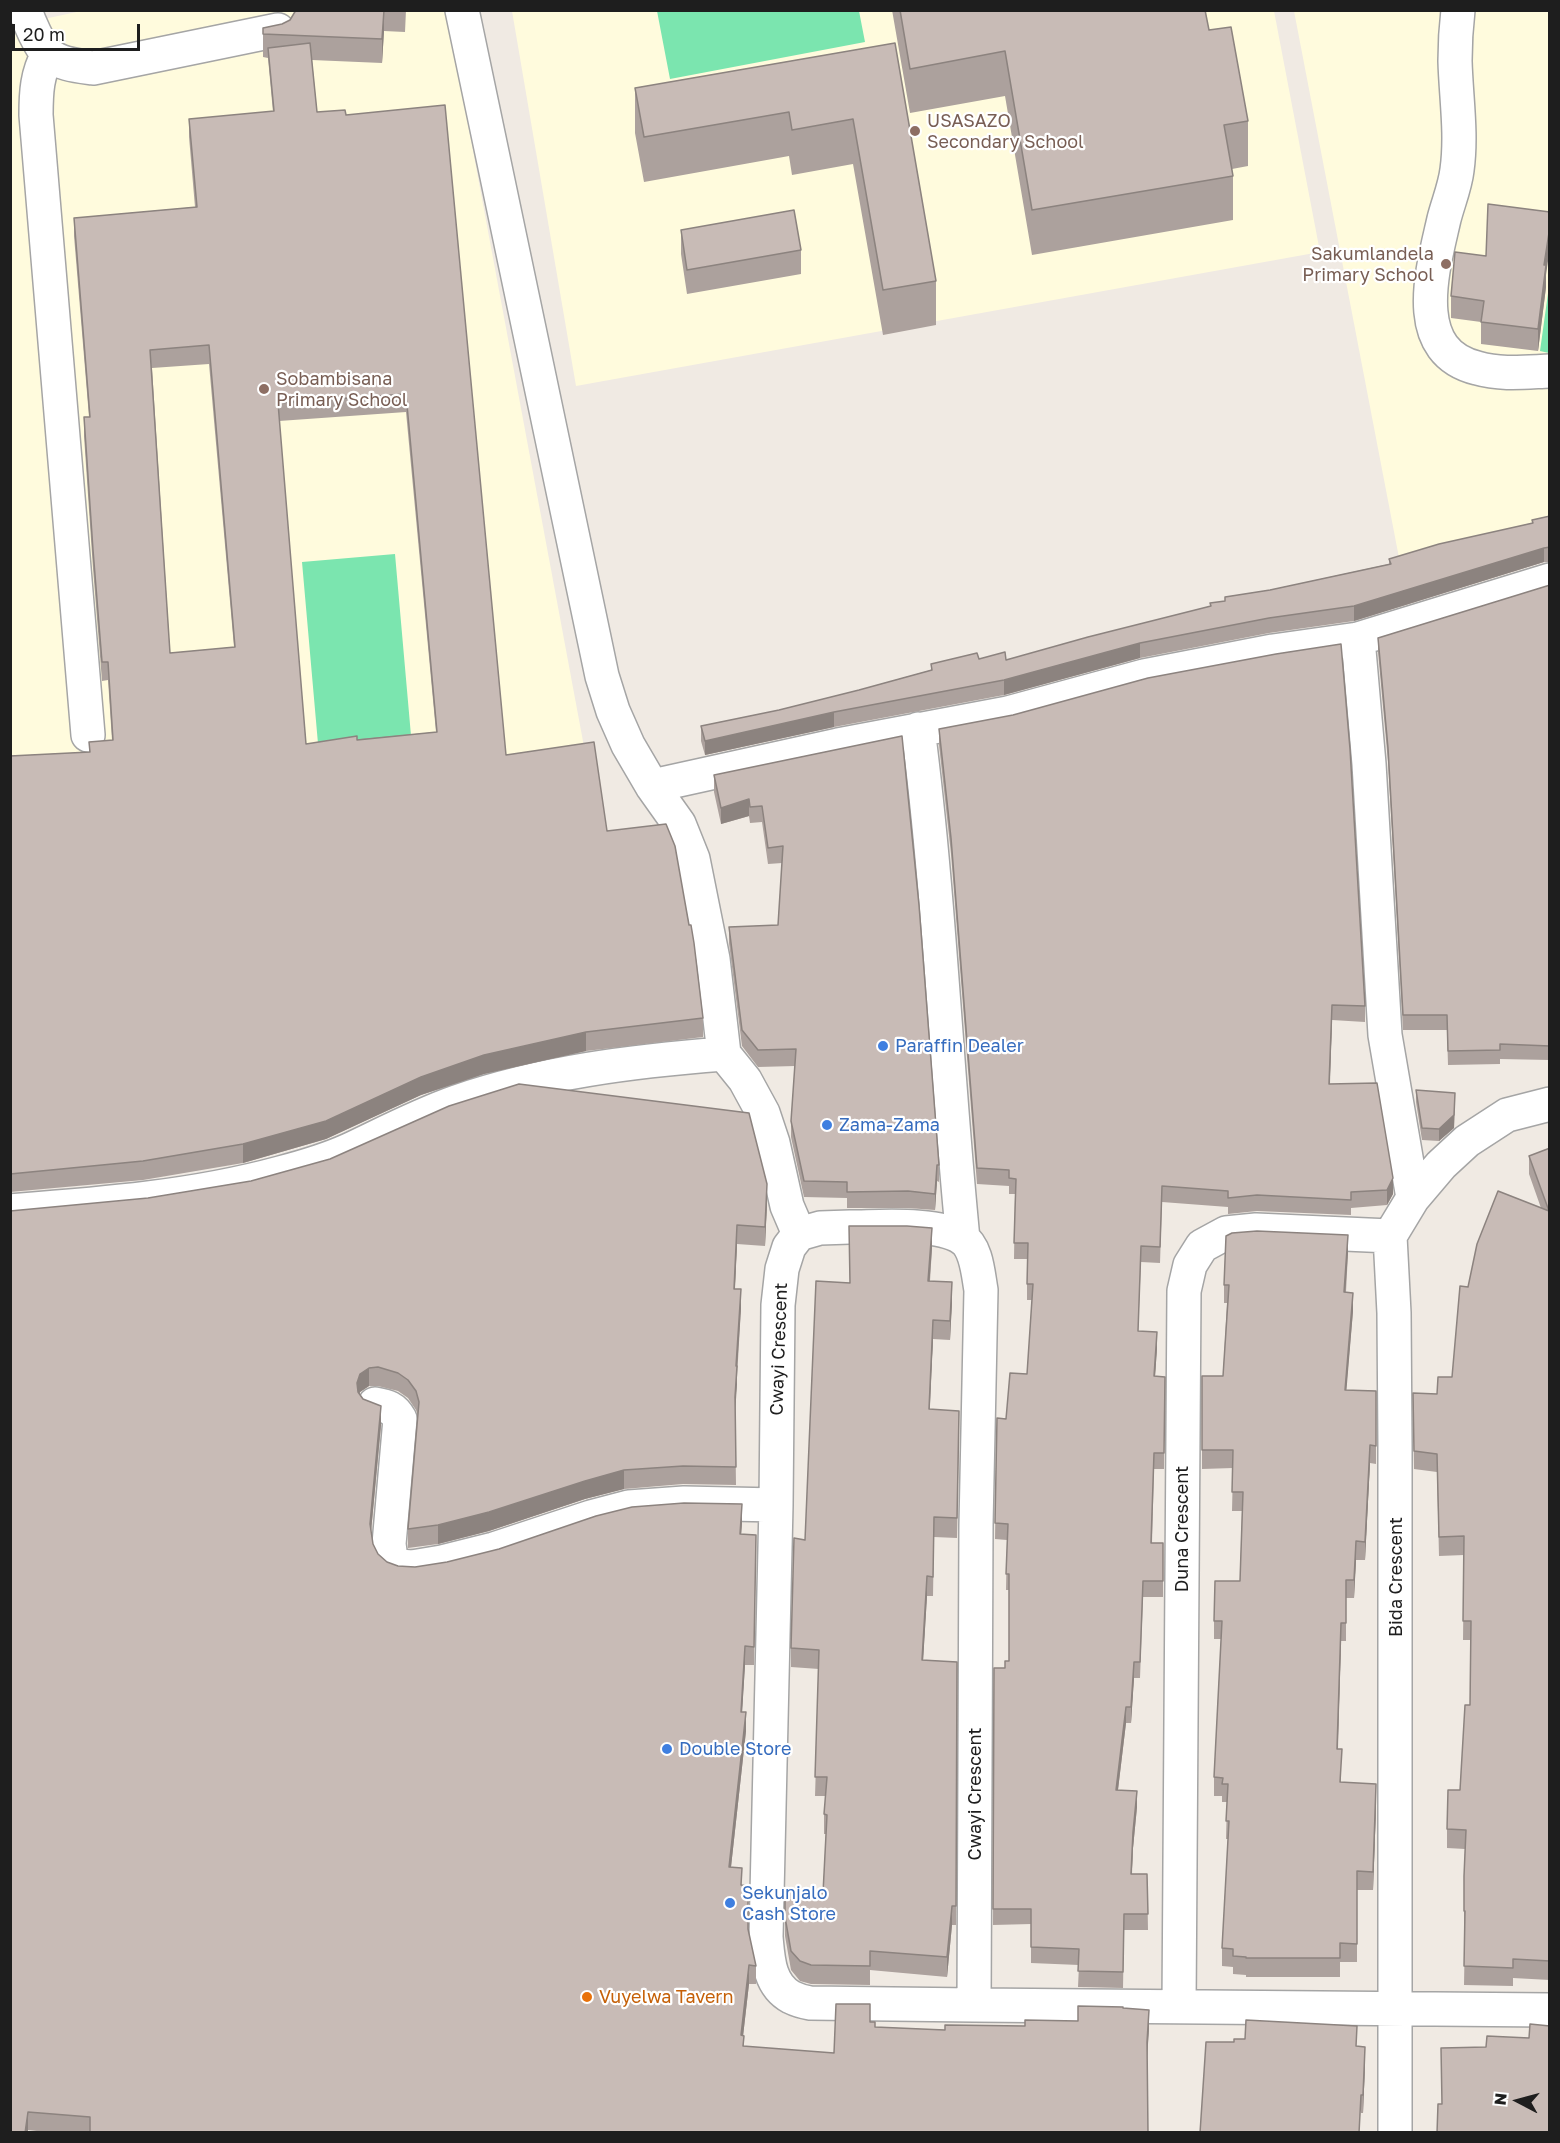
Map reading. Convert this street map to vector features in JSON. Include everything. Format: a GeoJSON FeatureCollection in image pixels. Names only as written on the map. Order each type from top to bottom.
{"type":"FeatureCollection","features":[{"type":"Feature","properties":{"kind":"street"},"geometry":{"type":"LineString","coordinates":[[25,10],[29,22],[48,54],[73,66],[93,68],[278,30]]}},
{"type":"Feature","properties":{"kind":"street"},"geometry":{"type":"LineString","coordinates":[[462,10],[602,676],[613,711],[628,745],[678,824],[693,859],[713,959],[724,1054],[745,1080],[763,1113],[773,1143],[788,1206],[799,1234],[820,1228],[907,1227],[941,1230],[963,1239],[944,1022],[934,862],[918,729]]}},
{"type":"Feature","properties":{"kind":"street"},"geometry":{"type":"LineString","coordinates":[[1458,10],[1455,58],[1460,148],[1457,173],[1433,266],[1429,308],[1437,342],[1452,356],[1475,368],[1510,373],[1550,371]]}},
{"type":"Feature","properties":{"kind":"street"},"geometry":{"type":"LineString","coordinates":[[48,54],[41,67],[36,88],[36,115],[88,735]]}},
{"type":"Feature","properties":{"kind":"street"},"geometry":{"type":"LineString","coordinates":[[652,786],[918,729],[1008,713],[1155,674],[1273,651],[1358,639],[1550,580]]}},
{"type":"Feature","properties":{"kind":"street"},"geometry":{"type":"LineString","coordinates":[[1358,639],[1370,775],[1385,1035],[1413,1198]]}},
{"type":"Feature","properties":{"kind":"street"},"geometry":{"type":"LineString","coordinates":[[10,1211],[159,1197],[270,1176],[348,1150],[416,1116],[503,1088],[562,1073],[636,1062],[724,1054]]}},
{"type":"Feature","properties":{"kind":"street"},"geometry":{"type":"LineString","coordinates":[[1390,1236],[1413,1198],[1441,1165],[1467,1141],[1506,1115],[1550,1104]]}},
{"type":"Feature","properties":{"kind":"street","name":"Duna Crescent"},"geometry":{"type":"LineString","coordinates":[[1179,2007],[1184,1291],[1190,1265],[1202,1246],[1226,1233],[1256,1230],[1390,1236]]}},
{"type":"Feature","properties":{"kind":"street","name":"Cwayi Crescent"},"geometry":{"type":"LineString","coordinates":[[799,1234],[789,1247],[782,1269],[778,1305],[766,1937],[768,1966],[778,1984],[791,1997],[810,2003],[1550,2010]]}},
{"type":"Feature","properties":{"kind":"street","name":"Bida Crescent"},"geometry":{"type":"LineString","coordinates":[[1390,1236],[1394,1313],[1395,2133]]}},
{"type":"Feature","properties":{"kind":"street","name":"Cwayi Crescent"},"geometry":{"type":"LineString","coordinates":[[963,1239],[977,1260],[981,1290],[976,1525],[974,2005]]}},
{"type":"Feature","properties":{"kind":"street"},"geometry":{"type":"LineString","coordinates":[[375,1404],[389,1406],[400,1419],[389,1544],[391,1559],[399,1566],[432,1564],[495,1549],[591,1517],[630,1507],[684,1503],[776,1505]]}},
{"type":"Feature","properties":{"kind":"shaded area","name":"Sobambisana Primary School"},"geometry":{"type":"Polygon","coordinates":[[[86,10],[447,11],[585,752],[11,860],[11,26],[86,10]]]}},
{"type":"Feature","properties":{"kind":"shaded area","name":"USASAZO Secondary School"},"geometry":{"type":"Polygon","coordinates":[[[512,11],[1274,11],[1320,252],[576,386],[512,11]]]}},
{"type":"Feature","properties":{"kind":"shaded area","name":"Sakumlandela Primary School"},"geometry":{"type":"Polygon","coordinates":[[[1294,11],[1549,11],[1549,517],[1400,563],[1294,11]]]}},
{"type":"Feature","properties":{"kind":"green space"},"geometry":{"type":"Polygon","coordinates":[[[657,11],[859,11],[865,42],[670,79],[657,11]]]}},
{"type":"Feature","properties":{"kind":"green space"},"geometry":{"type":"Polygon","coordinates":[[[1549,286],[1549,353],[1540,351],[1549,286]]]}},
{"type":"Feature","properties":{"kind":"green space"},"geometry":{"type":"Polygon","coordinates":[[[395,554],[412,747],[319,755],[302,562],[395,554]]]}},
{"type":"Feature","properties":{"kind":"building"},"geometry":{"type":"Polygon","coordinates":[[[296,10],[384,10],[382,39],[263,34],[263,28],[290,20],[296,10]]]}},
{"type":"Feature","properties":{"kind":"building"},"geometry":{"type":"Polygon","coordinates":[[[900,10],[1205,10],[1209,30],[1231,27],[1248,121],[1224,125],[1233,176],[1032,210],[1005,51],[910,69],[900,10]]]}},
{"type":"Feature","properties":{"kind":"building"},"geometry":{"type":"Polygon","coordinates":[[[310,43],[317,112],[345,110],[346,115],[445,105],[506,755],[594,742],[607,831],[666,824],[675,846],[689,925],[691,925],[703,1018],[586,1032],[484,1055],[421,1077],[326,1121],[243,1144],[143,1161],[10,1174],[10,756],[90,752],[89,742],[113,740],[108,662],[102,662],[93,550],[84,417],[90,417],[74,218],[197,207],[189,119],[274,111],[268,48],[310,43]],[[209,345],[150,350],[170,653],[235,647],[209,345]],[[406,394],[278,403],[306,744],[357,736],[357,740],[437,732],[406,394]]]}},
{"type":"Feature","properties":{"kind":"building"},"geometry":{"type":"Polygon","coordinates":[[[895,43],[936,281],[883,290],[853,119],[792,130],[789,112],[644,137],[635,88],[895,43]]]}},
{"type":"Feature","properties":{"kind":"building"},"geometry":{"type":"Polygon","coordinates":[[[1488,204],[1550,212],[1538,329],[1481,322],[1484,301],[1451,296],[1455,252],[1486,256],[1488,204]]]}},
{"type":"Feature","properties":{"kind":"building"},"geometry":{"type":"Polygon","coordinates":[[[794,210],[801,250],[687,270],[681,230],[794,210]]]}},
{"type":"Feature","properties":{"kind":"building"},"geometry":{"type":"Polygon","coordinates":[[[1550,516],[1550,547],[1354,606],[1269,618],[1140,643],[1004,680],[834,712],[705,741],[701,726],[859,690],[932,670],[931,664],[977,653],[979,659],[1005,652],[1006,660],[1211,606],[1210,603],[1225,601],[1225,597],[1270,590],[1391,564],[1389,559],[1439,544],[1533,523],[1532,520],[1550,516]]]}},
{"type":"Feature","properties":{"kind":"building"},"geometry":{"type":"Polygon","coordinates":[[[1550,585],[1550,1046],[1500,1044],[1500,1050],[1448,1051],[1447,1015],[1403,1015],[1388,748],[1378,638],[1550,585]]]}},
{"type":"Feature","properties":{"kind":"building"},"geometry":{"type":"Polygon","coordinates":[[[1341,644],[1350,749],[1365,1006],[1332,1005],[1329,1084],[1377,1083],[1393,1178],[1387,1190],[1351,1192],[1351,1200],[1257,1195],[1228,1198],[1228,1191],[1162,1186],[1160,1247],[1141,1246],[1138,1331],[1157,1332],[1154,1376],[1165,1377],[1164,1453],[1154,1453],[1151,1543],[1163,1543],[1163,1581],[1143,1581],[1140,1662],[1134,1662],[1131,1707],[1126,1707],[1116,1790],[1137,1791],[1131,1874],[1147,1874],[1148,1914],[1124,1914],[1123,1972],[1078,1971],[1079,1949],[1031,1947],[1031,1909],[993,1909],[994,1668],[1005,1668],[1005,1661],[1009,1661],[1009,1574],[1006,1574],[1008,1524],[995,1523],[997,1418],[1006,1419],[1010,1373],[1027,1374],[1033,1284],[1027,1284],[1028,1243],[1014,1243],[1016,1179],[1009,1178],[1009,1170],[977,1168],[951,838],[939,729],[1013,715],[1148,678],[1341,644]]]}},
{"type":"Feature","properties":{"kind":"building"},"geometry":{"type":"Polygon","coordinates":[[[902,736],[919,905],[939,1165],[937,1165],[935,1194],[908,1191],[847,1192],[847,1182],[804,1181],[791,1121],[796,1049],[758,1050],[742,1030],[729,927],[778,925],[783,846],[768,848],[762,806],[750,807],[749,799],[721,808],[714,775],[902,736]]]}},
{"type":"Feature","properties":{"kind":"building"},"geometry":{"type":"Polygon","coordinates":[[[519,1084],[749,1113],[767,1184],[765,1227],[737,1225],[734,1289],[741,1289],[735,1397],[736,1467],[683,1466],[624,1470],[489,1512],[438,1525],[408,1529],[419,1402],[416,1391],[408,1380],[398,1373],[378,1367],[369,1368],[360,1374],[357,1383],[358,1392],[363,1399],[381,1406],[370,1524],[373,1544],[378,1554],[387,1562],[398,1566],[415,1567],[447,1562],[499,1549],[596,1516],[632,1507],[684,1503],[742,1504],[740,1534],[756,1535],[754,1647],[745,1646],[741,1712],[746,1712],[729,1867],[742,1868],[741,1885],[748,1886],[748,1929],[756,1966],[749,1965],[741,2035],[744,2036],[743,2046],[834,2053],[836,2004],[870,2004],[870,2022],[875,2022],[875,2027],[945,2030],[945,2025],[1025,2026],[1025,2020],[1078,2021],[1078,2006],[1149,2010],[1148,2133],[90,2133],[90,2117],[28,2112],[25,2133],[10,2133],[10,1211],[148,1198],[251,1181],[330,1159],[449,1106],[519,1084]]]}},
{"type":"Feature","properties":{"kind":"building"},"geometry":{"type":"Polygon","coordinates":[[[1416,1090],[1455,1093],[1454,1115],[1439,1129],[1422,1128],[1416,1090]]]}},
{"type":"Feature","properties":{"kind":"building"},"geometry":{"type":"Polygon","coordinates":[[[1550,1148],[1550,1961],[1513,1959],[1513,1968],[1464,1966],[1466,1830],[1447,1829],[1448,1790],[1460,1790],[1465,1705],[1470,1705],[1471,1621],[1463,1621],[1464,1536],[1439,1537],[1437,1454],[1414,1451],[1413,1393],[1437,1394],[1438,1377],[1452,1377],[1460,1286],[1468,1287],[1477,1244],[1498,1191],[1549,1211],[1529,1156],[1550,1148]]]}},
{"type":"Feature","properties":{"kind":"building"},"geometry":{"type":"Polygon","coordinates":[[[849,1226],[932,1228],[928,1281],[952,1282],[950,1321],[933,1320],[929,1409],[959,1411],[957,1518],[934,1517],[933,1577],[927,1576],[922,1660],[957,1662],[956,1906],[952,1906],[947,1957],[870,1951],[870,1966],[811,1965],[800,1961],[791,1951],[785,1917],[785,1889],[823,1893],[827,1777],[815,1777],[819,1650],[791,1648],[794,1538],[805,1540],[816,1281],[850,1283],[849,1226]]]}},
{"type":"Feature","properties":{"kind":"building"},"geometry":{"type":"Polygon","coordinates":[[[1257,1231],[1348,1235],[1344,1292],[1353,1293],[1345,1390],[1376,1391],[1376,1446],[1370,1445],[1365,1542],[1356,1541],[1354,1580],[1346,1580],[1346,1623],[1341,1623],[1337,1749],[1342,1749],[1340,1782],[1376,1784],[1373,1872],[1357,1871],[1357,1944],[1340,1943],[1340,1958],[1246,1958],[1233,1956],[1233,1949],[1222,1948],[1229,1821],[1226,1821],[1228,1784],[1222,1784],[1223,1778],[1214,1777],[1222,1621],[1214,1621],[1215,1581],[1240,1581],[1243,1492],[1232,1492],[1233,1450],[1202,1450],[1202,1376],[1223,1376],[1229,1285],[1224,1285],[1226,1236],[1232,1233],[1257,1231]]]}},
{"type":"Feature","properties":{"kind":"building"},"geometry":{"type":"Polygon","coordinates":[[[1246,2020],[1357,2026],[1356,2046],[1365,2047],[1359,2133],[1200,2133],[1206,2042],[1234,2042],[1234,2039],[1245,2039],[1246,2020]]]}},
{"type":"Feature","properties":{"kind":"building"},"geometry":{"type":"Polygon","coordinates":[[[1530,2024],[1550,2026],[1550,2133],[1437,2133],[1438,2104],[1442,2104],[1441,2048],[1486,2047],[1487,2036],[1529,2038],[1530,2024]]]}},
{"type":"Feature","properties":{"kind":"place","name":"USASAZO Secondary School"},"geometry":{"type":"Point","coordinates":[915,131]}},
{"type":"Feature","properties":{"kind":"place","name":"Sakumlandela Primary School"},"geometry":{"type":"Point","coordinates":[1446,264]}},
{"type":"Feature","properties":{"kind":"place","name":"Sobambisana Primary School"},"geometry":{"type":"Point","coordinates":[264,389]}},
{"type":"Feature","properties":{"kind":"place","name":"Paraffin Dealer"},"geometry":{"type":"Point","coordinates":[883,1046]}},
{"type":"Feature","properties":{"kind":"place","name":"Zama-Zama"},"geometry":{"type":"Point","coordinates":[827,1125]}},
{"type":"Feature","properties":{"kind":"place","name":"Double Store"},"geometry":{"type":"Point","coordinates":[667,1749]}},
{"type":"Feature","properties":{"kind":"place","name":"Sekunjalo Cash Store"},"geometry":{"type":"Point","coordinates":[730,1903]}},
{"type":"Feature","properties":{"kind":"place","name":"Vuyelwa Tavern"},"geometry":{"type":"Point","coordinates":[587,1997]}}]}
